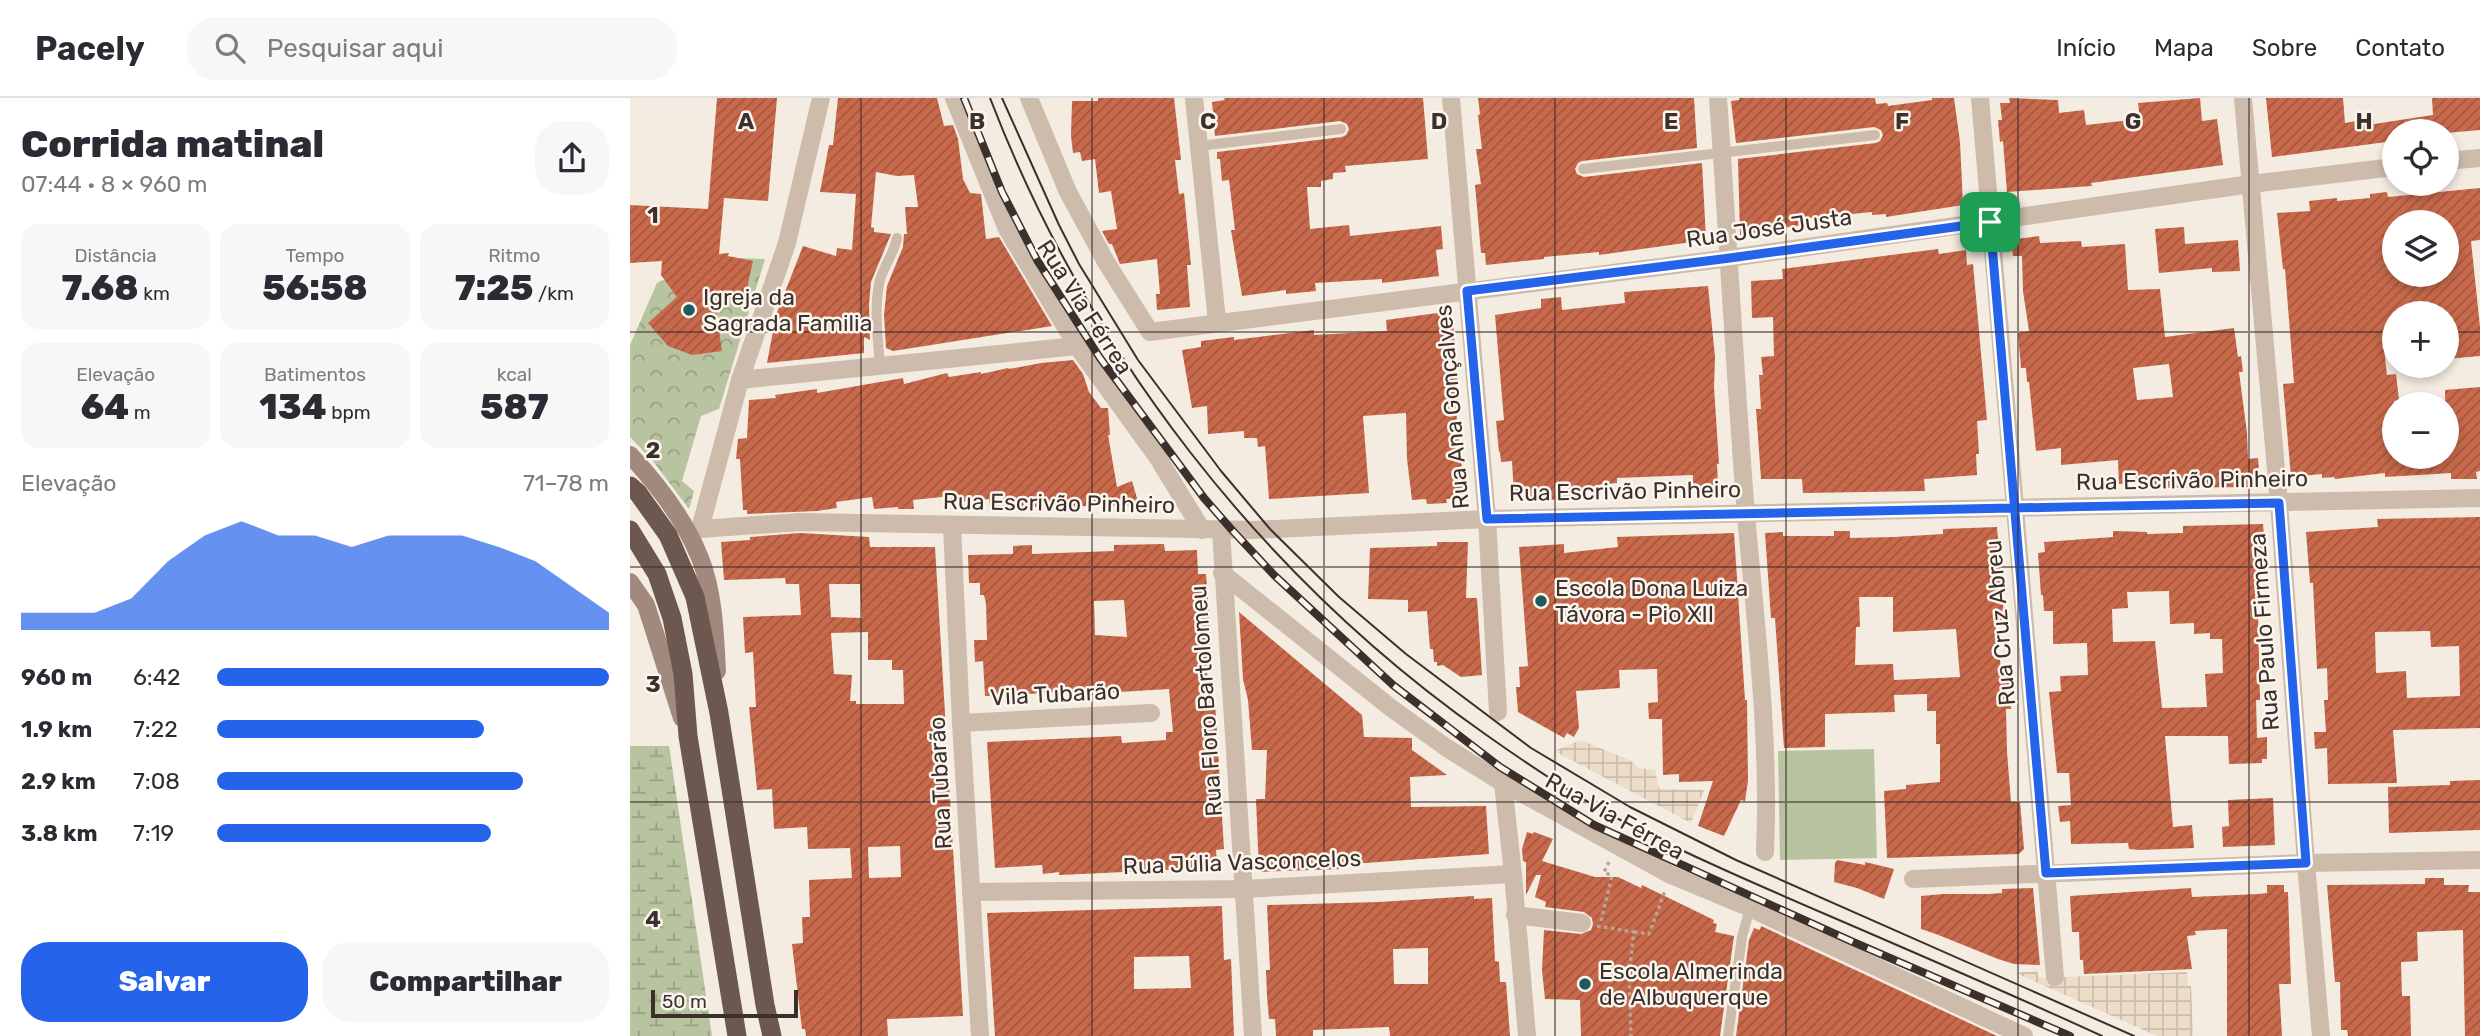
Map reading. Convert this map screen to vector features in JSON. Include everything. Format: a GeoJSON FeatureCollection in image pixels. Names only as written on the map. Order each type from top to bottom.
{"type":"FeatureCollection","features":[{"type":"Feature","properties":{"kind":"highway"},"geometry":{"type":"LineString","coordinates":[[630,486],[668,535],[695,597],[719,713],[772,1036]]}},
{"type":"Feature","properties":{"kind":"highway"},"geometry":{"type":"LineString","coordinates":[[630,530],[656,574],[671,618],[683,674],[688,736],[737,1036]]}},
{"type":"Feature","properties":{"kind":"main road"},"geometry":{"type":"LineString","coordinates":[[630,455],[694,531],[709,595],[715,640],[719,713]]}},
{"type":"Feature","properties":{"kind":"main road"},"geometry":{"type":"LineString","coordinates":[[630,582],[646,604],[688,736]]}},
{"type":"Feature","properties":{"kind":"street"},"geometry":{"type":"LineString","coordinates":[[694,531],[740,380],[787,243],[821,98]]}},
{"type":"Feature","properties":{"kind":"street","name":"Rua Via Férrea"},"geometry":{"type":"LineString","coordinates":[[954,98],[1007,229],[1077,346],[1158,457],[1202,530]]}},
{"type":"Feature","properties":{"kind":"street","name":"Rua Via Férrea"},"geometry":{"type":"LineString","coordinates":[[1029,98],[1068,192],[1106,262],[1150,332]]}},
{"type":"Feature","properties":{"kind":"street"},"geometry":{"type":"LineString","coordinates":[[1194,98],[1217,321]]}},
{"type":"Feature","properties":{"kind":"street","name":"Rua Ana Gonçalves"},"geometry":{"type":"LineString","coordinates":[[1451,98],[1487,519],[1498,712]]}},
{"type":"Feature","properties":{"kind":"street"},"geometry":{"type":"LineString","coordinates":[[1718,98],[1762,704],[1767,806],[1765,852]]}},
{"type":"Feature","properties":{"kind":"street","name":"Rua Cruz Abreu"},"geometry":{"type":"LineString","coordinates":[[1980,98],[2055,977]]}},
{"type":"Feature","properties":{"kind":"street","name":"Rua Paulo Firmeza"},"geometry":{"type":"LineString","coordinates":[[2243,98],[2279,503],[2321,1036]]}},
{"type":"Feature","properties":{"kind":"street"},"geometry":{"type":"LineString","coordinates":[[2459,160],[2480,158]]}},
{"type":"Feature","properties":{"kind":"street","name":"Rua José Justa"},"geometry":{"type":"LineString","coordinates":[[1150,332],[1217,321],[1730,258],[2251,184],[2382,168]]}},
{"type":"Feature","properties":{"kind":"street"},"geometry":{"type":"LineString","coordinates":[[740,380],[1077,346]]}},
{"type":"Feature","properties":{"kind":"street","name":"Rua Escrivão Pinheiro"},"geometry":{"type":"LineString","coordinates":[[694,531],[800,522],[1202,530],[1287,529],[1487,519],[1746,512],[2480,498]]}},
{"type":"Feature","properties":{"kind":"street","name":"Rua Tubarão"},"geometry":{"type":"LineString","coordinates":[[952,526],[980,1036]]}},
{"type":"Feature","properties":{"kind":"street","name":"Rua Floro Bartolomeu"},"geometry":{"type":"LineString","coordinates":[[1221,530],[1253,1036]]}},
{"type":"Feature","properties":{"kind":"street","name":"Rua Via Férrea"},"geometry":{"type":"LineString","coordinates":[[1222,573],[1391,709],[1503,783],[1671,876],[1750,908],[2024,1036]]}},
{"type":"Feature","properties":{"kind":"street","name":"Vila Tubarão"},"geometry":{"type":"LineString","coordinates":[[961,723],[1151,713]]}},
{"type":"Feature","properties":{"kind":"street"},"geometry":{"type":"LineString","coordinates":[[1503,783],[1527,1036]]}},
{"type":"Feature","properties":{"kind":"street"},"geometry":{"type":"LineString","coordinates":[[1913,879],[2306,863],[2480,860]]}},
{"type":"Feature","properties":{"kind":"street","name":"Rua Júlia Vasconcelos"},"geometry":{"type":"LineString","coordinates":[[971,892],[1243,889],[1513,874]]}},
{"type":"Feature","properties":{"kind":"street"},"geometry":{"type":"LineString","coordinates":[[1515,915],[1591,924]]}},
{"type":"Feature","properties":{"kind":"lane"},"geometry":{"type":"LineString","coordinates":[[1199,146],[1341,129]]}},
{"type":"Feature","properties":{"kind":"lane"},"geometry":{"type":"LineString","coordinates":[[1583,169],[1875,135]]}},
{"type":"Feature","properties":{"kind":"lane"},"geometry":{"type":"LineString","coordinates":[[880,366],[877,305],[880,280],[894,252],[897,238]]}},
{"type":"Feature","properties":{"kind":"lane"},"geometry":{"type":"LineString","coordinates":[[1728,1036],[1740,948],[1750,908]]}},
{"type":"Feature","properties":{"kind":"path"},"geometry":{"type":"LineString","coordinates":[[1618,846],[1604,872],[1612,876],[1591,924],[1649,934],[1671,876]]}},
{"type":"Feature","properties":{"kind":"path"},"geometry":{"type":"LineString","coordinates":[[1631,1036],[1629,973],[1634,932]]}},
{"type":"Feature","properties":{"kind":"green space"},"geometry":{"type":"Polygon","coordinates":[[[713,257],[765,259],[719,409],[701,416],[682,481],[694,491],[689,509],[653,461],[630,437],[630,345],[657,283],[713,257]]]}},
{"type":"Feature","properties":{"kind":"green space"},"geometry":{"type":"Polygon","coordinates":[[[630,746],[669,746],[712,1036],[630,1036],[630,746]]]}},
{"type":"Feature","properties":{"kind":"green space"},"geometry":{"type":"Polygon","coordinates":[[[1874,749],[1877,858],[1780,860],[1778,751],[1874,749]]]}},
{"type":"Feature","properties":{"kind":"shaded area"},"geometry":{"type":"Polygon","coordinates":[[[1581,740],[1631,761],[1638,768],[1655,770],[1659,789],[1704,790],[1691,823],[1554,751],[1581,740]]]}},
{"type":"Feature","properties":{"kind":"shaded area"},"geometry":{"type":"Polygon","coordinates":[[[2037,971],[2039,978],[2187,972],[2188,985],[2191,986],[2193,1036],[2157,1036],[2016,973],[2037,971]]]}},
{"type":"Feature","properties":{"kind":"building"},"geometry":{"type":"Polygon","coordinates":[[[717,98],[777,98],[768,201],[724,198],[719,254],[729,253],[728,256],[753,261],[744,302],[714,296],[722,351],[692,355],[668,346],[648,323],[677,297],[661,275],[662,261],[630,263],[630,205],[708,209],[717,98]]]}},
{"type":"Feature","properties":{"kind":"building"},"geometry":{"type":"Polygon","coordinates":[[[838,98],[937,98],[944,126],[953,125],[958,139],[963,179],[970,193],[981,194],[986,239],[999,237],[1052,326],[893,351],[886,348],[884,315],[887,286],[903,247],[904,234],[907,234],[905,207],[918,207],[914,175],[897,176],[876,172],[871,227],[874,232],[891,234],[871,282],[870,340],[864,337],[864,353],[767,363],[776,315],[803,246],[836,256],[837,248],[852,250],[856,194],[820,192],[829,145],[833,145],[838,98]]]}},
{"type":"Feature","properties":{"kind":"building"},"geometry":{"type":"Polygon","coordinates":[[[1098,98],[1174,98],[1181,160],[1175,160],[1179,194],[1184,193],[1191,265],[1187,265],[1190,307],[1157,310],[1156,294],[1160,294],[1157,259],[1120,264],[1112,244],[1109,244],[1102,231],[1117,229],[1111,191],[1099,193],[1095,159],[1082,161],[1080,152],[1073,153],[1071,136],[1072,101],[1098,101],[1098,98]]]}},
{"type":"Feature","properties":{"kind":"building"},"geometry":{"type":"Polygon","coordinates":[[[1224,98],[1423,98],[1428,159],[1345,166],[1346,172],[1333,173],[1333,179],[1321,181],[1321,187],[1307,187],[1310,229],[1349,225],[1350,236],[1441,226],[1443,249],[1436,250],[1439,276],[1382,283],[1382,279],[1315,283],[1316,291],[1286,294],[1286,290],[1242,296],[1231,230],[1235,230],[1229,180],[1222,181],[1217,152],[1342,137],[1349,129],[1347,124],[1340,121],[1215,136],[1212,102],[1225,100],[1224,98]]]}},
{"type":"Feature","properties":{"kind":"building"},"geometry":{"type":"Polygon","coordinates":[[[1478,98],[1694,98],[1697,148],[1582,161],[1575,169],[1577,174],[1584,177],[1702,163],[1706,240],[1599,255],[1599,252],[1486,265],[1485,253],[1481,253],[1475,185],[1481,184],[1476,149],[1482,149],[1478,98]]]}},
{"type":"Feature","properties":{"kind":"building"},"geometry":{"type":"Polygon","coordinates":[[[1739,98],[1875,98],[1876,104],[1887,103],[1888,106],[1932,98],[1954,98],[1960,142],[1963,205],[1886,217],[1886,214],[1872,215],[1872,212],[1801,219],[1802,225],[1740,235],[1738,159],[1876,143],[1883,135],[1881,130],[1874,127],[1736,143],[1731,101],[1739,98]]]}},
{"type":"Feature","properties":{"kind":"building"},"geometry":{"type":"Polygon","coordinates":[[[2009,98],[2058,100],[2059,113],[2084,110],[2086,125],[2140,119],[2138,103],[2200,98],[2202,121],[2217,119],[2223,165],[2091,183],[2092,186],[2007,192],[2003,141],[2000,142],[1998,120],[2002,120],[2000,103],[2010,103],[2009,98]]]}},
{"type":"Feature","properties":{"kind":"building"},"geometry":{"type":"Polygon","coordinates":[[[2266,98],[2343,98],[2345,123],[2373,118],[2374,124],[2382,123],[2382,143],[2272,157],[2266,98]]]}},
{"type":"Feature","properties":{"kind":"building"},"geometry":{"type":"Polygon","coordinates":[[[2432,98],[2480,98],[2480,130],[2459,132],[2459,119],[2407,119],[2433,115],[2432,98]]]}},
{"type":"Feature","properties":{"kind":"building"},"geometry":{"type":"Polygon","coordinates":[[[2480,188],[2480,240],[2471,241],[2480,327],[2480,356],[2459,358],[2459,301],[2382,301],[2382,378],[2396,378],[2398,392],[2382,392],[2382,469],[2459,469],[2459,392],[2445,390],[2480,387],[2480,471],[2476,472],[2477,479],[2451,479],[2451,473],[2385,477],[2385,473],[2335,479],[2322,478],[2322,474],[2291,477],[2283,384],[2294,383],[2285,269],[2277,213],[2310,211],[2309,201],[2370,198],[2370,194],[2382,193],[2382,196],[2459,196],[2459,190],[2480,188]]]}},
{"type":"Feature","properties":{"kind":"building"},"geometry":{"type":"Polygon","coordinates":[[[2184,227],[2185,244],[2238,240],[2240,271],[2212,272],[2212,268],[2159,273],[2155,229],[2184,227]]]}},
{"type":"Feature","properties":{"kind":"building"},"geometry":{"type":"Polygon","coordinates":[[[2039,236],[2040,243],[2081,241],[2082,247],[2125,244],[2128,290],[2160,289],[2165,337],[2234,328],[2243,372],[2239,372],[2248,459],[2258,458],[2260,487],[2142,488],[2142,483],[2119,484],[2118,460],[2061,465],[2061,448],[2036,451],[2029,382],[2026,368],[2021,368],[2018,333],[2029,331],[2023,291],[2022,256],[2013,256],[2012,247],[2016,239],[2039,236]],[[2169,364],[2133,368],[2137,400],[2173,397],[2169,364]]]}},
{"type":"Feature","properties":{"kind":"building"},"geometry":{"type":"Polygon","coordinates":[[[1938,249],[1939,254],[1966,250],[1967,265],[1973,264],[1987,420],[1977,421],[1977,475],[1924,479],[1925,491],[1803,493],[1802,479],[1761,479],[1756,409],[1761,409],[1761,357],[1774,356],[1773,317],[1752,318],[1751,281],[1783,279],[1782,269],[1938,249]]]}},
{"type":"Feature","properties":{"kind":"building"},"geometry":{"type":"Polygon","coordinates":[[[1708,286],[1715,357],[1718,485],[1693,486],[1693,475],[1617,478],[1617,483],[1596,485],[1597,491],[1581,492],[1582,499],[1538,500],[1538,497],[1526,498],[1526,493],[1514,494],[1512,461],[1501,462],[1499,452],[1496,421],[1504,420],[1495,315],[1541,308],[1541,299],[1561,297],[1562,310],[1625,303],[1624,292],[1708,286]]]}},
{"type":"Feature","properties":{"kind":"building"},"geometry":{"type":"Polygon","coordinates":[[[1452,311],[1455,347],[1447,348],[1449,378],[1457,377],[1460,410],[1456,410],[1465,498],[1446,499],[1447,503],[1427,504],[1426,499],[1412,500],[1407,459],[1406,413],[1363,416],[1369,493],[1269,499],[1265,446],[1258,447],[1257,438],[1244,438],[1244,431],[1208,434],[1207,406],[1192,408],[1182,350],[1201,347],[1201,341],[1234,337],[1234,340],[1314,330],[1314,335],[1387,331],[1386,320],[1452,311]]]}},
{"type":"Feature","properties":{"kind":"building"},"geometry":{"type":"Polygon","coordinates":[[[1073,360],[1083,374],[1089,392],[1101,408],[1108,408],[1108,435],[1117,487],[1132,481],[1139,505],[990,508],[989,499],[952,503],[951,496],[913,500],[914,509],[874,509],[872,497],[836,502],[837,508],[817,511],[747,514],[747,510],[743,510],[740,459],[736,459],[738,439],[747,438],[749,400],[776,398],[775,395],[817,389],[817,393],[903,378],[904,384],[947,373],[949,377],[981,374],[1073,360]]]}},
{"type":"Feature","properties":{"kind":"building"},"geometry":{"type":"Polygon","coordinates":[[[2480,517],[2480,728],[2393,730],[2397,783],[2328,784],[2327,748],[2315,749],[2314,732],[2326,732],[2324,700],[2328,700],[2327,668],[2317,669],[2313,583],[2310,583],[2306,532],[2378,527],[2377,519],[2480,517]],[[2430,631],[2375,632],[2376,673],[2406,671],[2407,698],[2460,696],[2459,646],[2431,647],[2430,631]]]}},
{"type":"Feature","properties":{"kind":"building"},"geometry":{"type":"Polygon","coordinates":[[[2263,524],[2267,571],[2257,572],[2260,700],[2256,700],[2257,738],[2267,737],[2267,759],[2262,759],[2262,763],[2229,764],[2228,736],[2165,736],[2173,827],[2192,825],[2194,848],[2140,850],[2129,849],[2128,843],[2071,844],[2070,821],[2060,822],[2058,806],[2071,805],[2069,773],[2057,773],[2049,692],[2061,691],[2060,676],[2088,675],[2087,643],[2053,644],[2053,611],[2044,611],[2038,553],[2045,552],[2044,542],[2113,537],[2113,531],[2183,533],[2183,526],[2263,524]],[[2169,591],[2127,592],[2128,608],[2112,609],[2113,642],[2155,641],[2162,708],[2207,707],[2205,674],[2223,673],[2222,639],[2210,639],[2210,633],[2194,634],[2194,623],[2170,624],[2169,591]]]}},
{"type":"Feature","properties":{"kind":"building"},"geometry":{"type":"Polygon","coordinates":[[[1997,527],[2005,627],[1996,627],[1998,659],[2001,676],[2009,675],[2011,709],[2006,709],[2007,752],[2011,802],[2020,802],[2024,849],[2019,854],[1887,858],[1884,791],[1906,789],[1906,785],[1940,782],[1940,744],[1936,744],[1936,711],[1927,711],[1927,694],[1894,695],[1895,712],[1825,714],[1825,747],[1784,748],[1775,618],[1771,618],[1765,533],[1783,532],[1783,536],[1834,536],[1834,531],[1850,531],[1850,538],[1943,534],[1943,529],[1997,527]],[[1859,597],[1860,627],[1856,627],[1855,665],[1893,664],[1894,680],[1960,677],[1956,629],[1893,632],[1893,597],[1859,597]]]}},
{"type":"Feature","properties":{"kind":"building"},"geometry":{"type":"Polygon","coordinates":[[[800,533],[869,537],[870,547],[935,547],[946,730],[937,731],[939,782],[949,782],[963,1016],[887,1019],[888,1036],[806,1036],[805,1029],[802,1029],[792,944],[803,943],[802,917],[810,917],[809,880],[852,878],[850,848],[808,849],[807,827],[774,829],[772,789],[757,790],[749,707],[756,707],[753,652],[745,653],[743,617],[801,615],[799,584],[786,584],[785,578],[724,580],[721,542],[750,540],[750,537],[800,533]],[[829,584],[831,617],[862,618],[860,584],[829,584]],[[868,632],[831,633],[834,674],[852,675],[850,701],[856,701],[856,704],[904,704],[903,670],[892,670],[892,660],[868,660],[868,632]],[[900,846],[868,847],[869,878],[901,877],[900,846]]]}},
{"type":"Feature","properties":{"kind":"building"},"geometry":{"type":"Polygon","coordinates":[[[1734,533],[1747,700],[1748,781],[1745,801],[1741,800],[1724,836],[1698,826],[1713,781],[1679,782],[1679,774],[1663,775],[1662,719],[1649,719],[1648,703],[1658,702],[1657,669],[1619,670],[1620,688],[1576,691],[1579,728],[1574,737],[1567,733],[1564,738],[1518,712],[1516,687],[1520,687],[1519,667],[1528,666],[1519,547],[1564,544],[1564,553],[1618,547],[1617,537],[1734,533]]]}},
{"type":"Feature","properties":{"kind":"building"},"geometry":{"type":"Polygon","coordinates":[[[1437,542],[1468,542],[1466,598],[1477,598],[1482,675],[1461,677],[1443,665],[1437,666],[1433,649],[1430,649],[1427,611],[1408,612],[1408,600],[1368,599],[1370,548],[1437,546],[1437,542]]]}},
{"type":"Feature","properties":{"kind":"building"},"geometry":{"type":"Polygon","coordinates":[[[1164,544],[1165,551],[1197,550],[1198,574],[1206,574],[1213,671],[1207,671],[1209,701],[1215,701],[1224,849],[1216,850],[1217,865],[1211,866],[1212,868],[1059,875],[1059,872],[1043,874],[1042,865],[995,868],[987,742],[1121,736],[1122,743],[1166,740],[1166,732],[1173,732],[1169,689],[985,696],[983,661],[975,662],[974,640],[987,640],[986,604],[984,595],[980,595],[980,583],[969,583],[968,555],[1013,554],[1013,546],[1032,545],[1032,554],[1114,551],[1114,545],[1164,544]],[[1124,600],[1094,601],[1095,635],[1127,637],[1124,600]]]}},
{"type":"Feature","properties":{"kind":"building"},"geometry":{"type":"Polygon","coordinates":[[[1239,612],[1362,715],[1364,737],[1412,738],[1412,750],[1447,775],[1410,777],[1411,807],[1486,806],[1489,854],[1338,865],[1339,869],[1259,872],[1256,799],[1265,799],[1267,750],[1252,750],[1248,700],[1243,679],[1239,612]]]}},
{"type":"Feature","properties":{"kind":"building"},"geometry":{"type":"Polygon","coordinates":[[[2480,780],[2480,830],[2389,833],[2388,787],[2450,785],[2450,781],[2480,780]]]}},
{"type":"Feature","properties":{"kind":"building"},"geometry":{"type":"Polygon","coordinates":[[[2273,798],[2275,845],[2223,847],[2222,827],[2229,826],[2228,800],[2273,798]]]}},
{"type":"Feature","properties":{"kind":"building"},"geometry":{"type":"Polygon","coordinates":[[[1527,832],[1553,839],[1542,861],[1595,877],[1618,877],[1641,888],[1642,885],[1714,920],[1713,923],[1717,924],[1715,932],[1734,936],[1720,1036],[1581,1036],[1580,1000],[1545,999],[1542,970],[1544,930],[1581,934],[1591,930],[1593,924],[1592,918],[1584,912],[1545,907],[1546,902],[1535,897],[1541,875],[1536,875],[1526,895],[1526,862],[1523,861],[1522,849],[1527,832]]]}},
{"type":"Feature","properties":{"kind":"building"},"geometry":{"type":"Polygon","coordinates":[[[1837,860],[1865,865],[1865,862],[1894,869],[1884,899],[1834,882],[1837,860]]]}},
{"type":"Feature","properties":{"kind":"building"},"geometry":{"type":"Polygon","coordinates":[[[2425,878],[2444,878],[2444,885],[2469,885],[2468,892],[2480,892],[2480,1036],[2465,1036],[2463,930],[2417,932],[2418,961],[2401,962],[2402,996],[2410,996],[2411,1036],[2348,1036],[2347,1030],[2341,1030],[2340,982],[2335,982],[2327,885],[2425,884],[2425,878]]]}},
{"type":"Feature","properties":{"kind":"building"},"geometry":{"type":"Polygon","coordinates":[[[2267,885],[2284,885],[2284,892],[2288,892],[2291,984],[2279,984],[2282,1036],[2227,1036],[2227,929],[2195,931],[2196,935],[2187,936],[2192,969],[2084,974],[2083,960],[2080,960],[2079,932],[2072,932],[2070,896],[2191,888],[2192,897],[2258,894],[2267,893],[2267,885]]]}},
{"type":"Feature","properties":{"kind":"building"},"geometry":{"type":"Polygon","coordinates":[[[2033,888],[2040,965],[2014,964],[1921,929],[1921,896],[2002,893],[2002,889],[2033,888]]]}},
{"type":"Feature","properties":{"kind":"building"},"geometry":{"type":"Polygon","coordinates":[[[1474,896],[1474,899],[1492,898],[1495,961],[1499,962],[1500,982],[1506,982],[1510,1036],[1390,1036],[1389,1027],[1313,1030],[1313,1036],[1276,1036],[1275,1019],[1269,1019],[1267,996],[1266,970],[1270,970],[1267,905],[1474,896]],[[1428,948],[1393,949],[1394,984],[1428,984],[1428,948]]]}},
{"type":"Feature","properties":{"kind":"building"},"geometry":{"type":"Polygon","coordinates":[[[1222,906],[1224,960],[1231,959],[1234,1036],[995,1036],[987,913],[1222,906]],[[1189,956],[1134,957],[1134,989],[1191,988],[1189,956]]]}},
{"type":"Feature","properties":{"kind":"building"},"geometry":{"type":"Polygon","coordinates":[[[1761,926],[1997,1036],[1736,1036],[1749,940],[1754,928],[1760,930],[1761,926]]]}},
{"type":"Feature","properties":{"kind":"tram line"},"geometry":{"type":"LineString","coordinates":[[990,98],[1030,192],[1077,283],[1131,370],[1191,453],[1256,531],[1327,604],[1404,672],[1519,758],[1626,823],[1725,870],[2102,1036]]}},
{"type":"Feature","properties":{"kind":"tram line"},"geometry":{"type":"LineString","coordinates":[[1002,98],[1079,264],[1138,360],[1221,471],[1270,529],[1339,597],[1406,654],[1531,748],[1630,807],[1736,860],[2134,1036]]}},
{"type":"Feature","properties":{"kind":"railway"},"geometry":{"type":"LineString","coordinates":[[964,98],[1002,192],[1037,260],[1100,358],[1204,498],[1232,530],[1274,575],[1393,685],[1500,767],[1594,825],[2070,1036]]}},
{"type":"Feature","properties":{"kind":"place","name":"Igreja da Sagrada Familia"},"geometry":{"type":"Point","coordinates":[689,310]}},
{"type":"Feature","properties":{"kind":"place","name":"Escola Dona Luiza Távora - Pio XII"},"geometry":{"type":"Point","coordinates":[1541,601]}},
{"type":"Feature","properties":{"kind":"place","name":"Escola Almerinda de Albuquerque"},"geometry":{"type":"Point","coordinates":[1585,984]}},
{"type":"Feature","properties":{"kind":"route"},"geometry":{"type":"LineString","coordinates":[[1990,222],[1467,291],[1487,519],[1746,512],[2015,508],[2279,503],[2306,863],[2046,873],[2022,600],[2015,508],[1990,222]]}}]}
